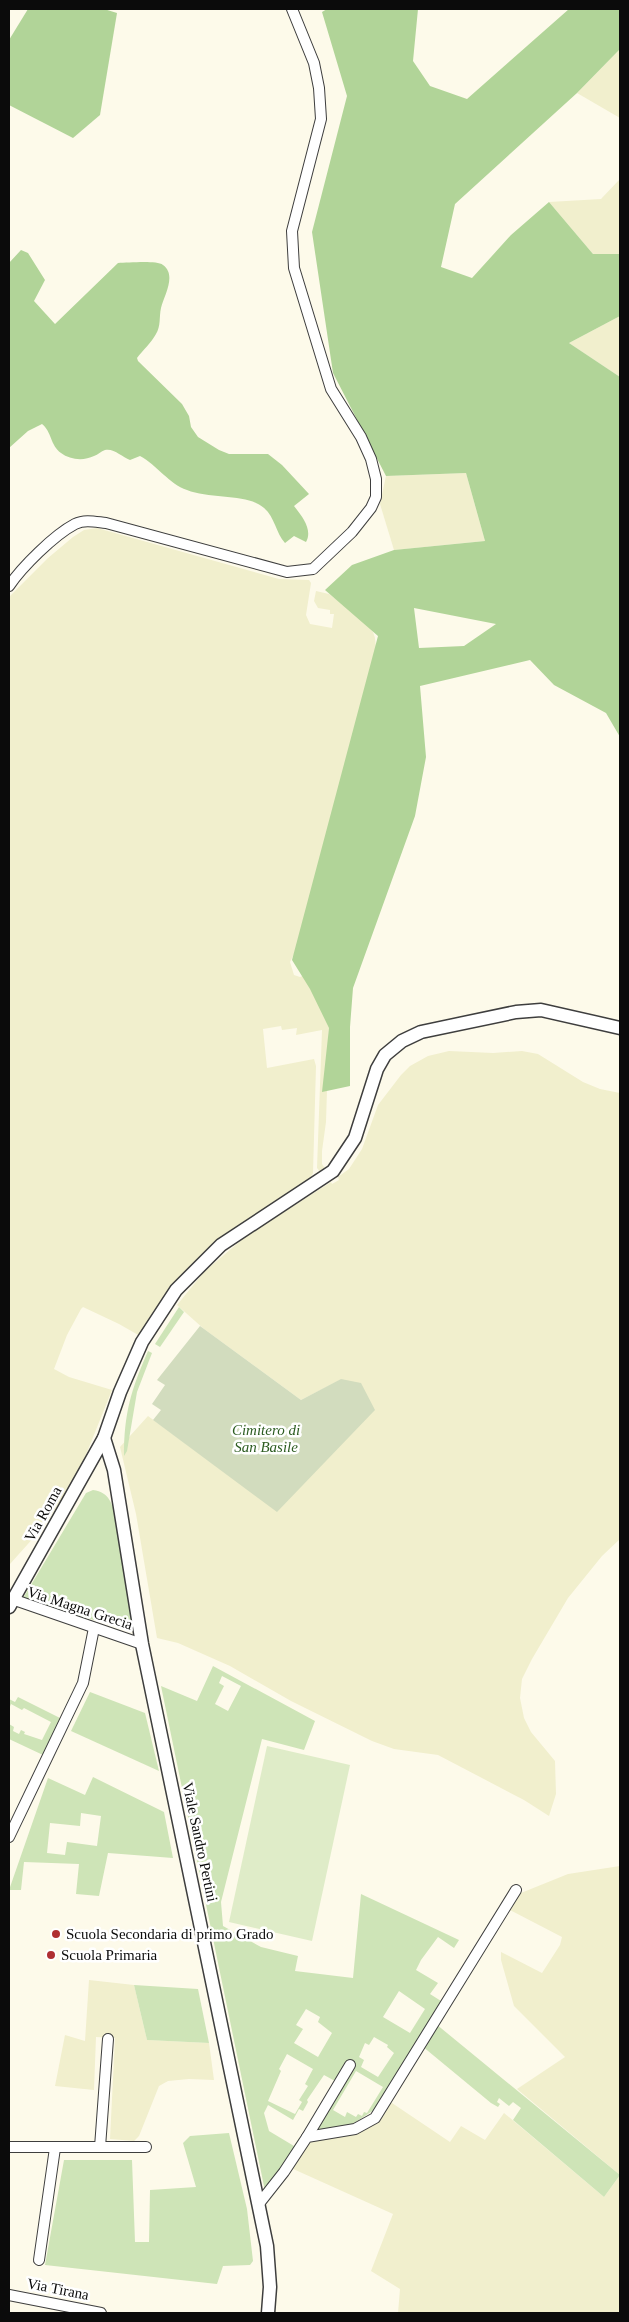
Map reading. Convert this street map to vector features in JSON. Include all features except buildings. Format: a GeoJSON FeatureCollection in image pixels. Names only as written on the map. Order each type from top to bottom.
{"type":"FeatureCollection","features":[{"type":"Feature","properties":{"kind":"street"},"geometry":{"type":"LineString","coordinates":[[9,586],[20,569],[63,533],[76,524],[88,521],[106,523],[288,572],[313,568],[352,532],[371,508],[376,498],[376,479],[372,459],[361,437],[331,389],[294,268],[292,231],[321,119],[319,88],[314,63],[292,9]]}},
{"type":"Feature","properties":{"kind":"street","name":"Via Roma"},"geometry":{"type":"LineString","coordinates":[[10,1602],[104,1438],[120,1392],[142,1342],[176,1290],[220,1245],[333,1171],[355,1138],[385,1055],[402,1041],[421,1032],[516,1012],[541,1010],[620,1028]]}},
{"type":"Feature","properties":{"kind":"street","name":"Viale Sandro Pertini"},"geometry":{"type":"LineString","coordinates":[[104,1438],[114,1470],[142,1644],[267,2246],[270,2287],[268,2313]]}},
{"type":"Feature","properties":{"kind":"street","name":"Via Magna Grecia"},"geometry":{"type":"LineString","coordinates":[[10,1602],[142,1644]]}},
{"type":"Feature","properties":{"kind":"street"},"geometry":{"type":"LineString","coordinates":[[9,1837],[83,1683],[94,1628]]}},
{"type":"Feature","properties":{"kind":"street"},"geometry":{"type":"LineString","coordinates":[[307,2137],[355,2129],[375,2118],[516,1890]]}},
{"type":"Feature","properties":{"kind":"street"},"geometry":{"type":"LineString","coordinates":[[100,2147],[108,2039]]}},
{"type":"Feature","properties":{"kind":"street"},"geometry":{"type":"LineString","coordinates":[[258,2205],[284,2172],[350,2065]]}},
{"type":"Feature","properties":{"kind":"street"},"geometry":{"type":"LineString","coordinates":[[9,2147],[146,2147]]}},
{"type":"Feature","properties":{"kind":"street"},"geometry":{"type":"LineString","coordinates":[[38,2260],[55,2148]]}},
{"type":"Feature","properties":{"kind":"street","name":"Via Tirana"},"geometry":{"type":"LineString","coordinates":[[9,2295],[102,2313]]}},
{"type":"Feature","properties":{"kind":"shaded area"},"geometry":{"type":"Polygon","coordinates":[[[620,49],[620,118],[577,93],[620,49]]]}},
{"type":"Feature","properties":{"kind":"shaded area"},"geometry":{"type":"Polygon","coordinates":[[[620,179],[620,254],[593,254],[549,202],[601,199],[620,179]]]}},
{"type":"Feature","properties":{"kind":"shaded area"},"geometry":{"type":"Polygon","coordinates":[[[620,316],[620,377],[569,343],[620,316]]]}},
{"type":"Feature","properties":{"kind":"shaded area"},"geometry":{"type":"Polygon","coordinates":[[[466,473],[485,541],[394,550],[380,504],[386,476],[466,473]]]}},
{"type":"Feature","properties":{"kind":"shaded area"},"geometry":{"type":"Polygon","coordinates":[[[97,528],[279,579],[309,580],[311,583],[306,615],[310,624],[332,628],[334,614],[330,614],[330,610],[318,608],[314,601],[316,591],[329,594],[360,617],[373,632],[377,659],[296,950],[290,962],[294,975],[300,977],[305,975],[329,1026],[326,1122],[322,1151],[322,1164],[326,1170],[321,1173],[317,1168],[322,1030],[296,1035],[297,1028],[282,1030],[281,1026],[263,1029],[267,1068],[314,1059],[316,1066],[313,1173],[309,1181],[227,1235],[140,1336],[83,1307],[81,1309],[67,1335],[54,1369],[69,1377],[112,1390],[79,1472],[45,1525],[10,1564],[9,597],[48,558],[73,537],[84,530],[97,528]]]}},
{"type":"Feature","properties":{"kind":"shaded area"},"geometry":{"type":"Polygon","coordinates":[[[449,1051],[493,1053],[522,1051],[538,1054],[583,1082],[600,1089],[620,1093],[620,1539],[602,1556],[568,1598],[522,1679],[520,1698],[524,1718],[531,1732],[555,1761],[556,1794],[549,1816],[524,1800],[438,1755],[394,1749],[372,1741],[291,1701],[230,1666],[178,1643],[157,1638],[136,1514],[120,1447],[148,1416],[277,1511],[285,1503],[342,1379],[301,1400],[204,1329],[177,1305],[204,1272],[245,1237],[331,1182],[332,1184],[339,1180],[338,1177],[349,1169],[362,1149],[378,1105],[401,1075],[410,1066],[428,1056],[449,1051]]]}},
{"type":"Feature","properties":{"kind":"shaded area"},"geometry":{"type":"Polygon","coordinates":[[[620,1866],[620,2175],[517,2089],[565,2057],[514,2006],[501,1960],[501,1952],[542,1973],[560,1945],[562,1937],[508,1909],[516,1895],[568,1874],[620,1866]]]}},
{"type":"Feature","properties":{"kind":"shaded area"},"geometry":{"type":"Polygon","coordinates":[[[89,1980],[134,1985],[147,2040],[209,2043],[214,2080],[189,2079],[168,2081],[159,2086],[139,2136],[134,2141],[110,2139],[115,2038],[96,2037],[94,2090],[55,2086],[65,2035],[85,2041],[89,1980]]]}},
{"type":"Feature","properties":{"kind":"shaded area"},"geometry":{"type":"Polygon","coordinates":[[[389,2101],[450,2142],[461,2126],[485,2140],[504,2113],[604,2197],[620,2175],[620,2313],[398,2313],[400,2289],[371,2271],[393,2214],[291,2168],[310,2141],[353,2133],[389,2101]]]}},
{"type":"Feature","properties":{"kind":"green space"},"geometry":{"type":"Polygon","coordinates":[[[28,9],[104,9],[117,13],[100,115],[73,138],[9,105],[9,40],[28,9]]]}},
{"type":"Feature","properties":{"kind":"green space"},"geometry":{"type":"Polygon","coordinates":[[[327,9],[418,9],[413,61],[430,86],[467,99],[569,9],[620,9],[620,49],[577,93],[455,204],[441,267],[472,278],[511,235],[549,202],[593,254],[620,254],[620,316],[569,343],[620,377],[620,737],[606,713],[554,685],[530,660],[420,686],[426,757],[415,816],[353,988],[350,1027],[350,1086],[322,1092],[329,1028],[310,989],[292,960],[378,636],[325,590],[352,565],[394,550],[485,541],[466,473],[386,476],[333,373],[312,232],[347,96],[322,12],[327,9]],[[414,608],[419,648],[464,646],[496,624],[414,608]]]}},
{"type":"Feature","properties":{"kind":"green space"},"geometry":{"type":"Polygon","coordinates":[[[21,250],[28,253],[45,280],[34,301],[55,324],[118,263],[159,263],[167,269],[169,280],[161,308],[159,328],[137,358],[138,361],[182,404],[189,416],[191,427],[198,437],[229,454],[268,454],[282,465],[309,494],[294,506],[307,528],[308,537],[306,542],[294,536],[285,543],[271,516],[256,503],[249,500],[195,493],[187,490],[174,483],[140,456],[130,460],[115,451],[108,450],[86,459],[69,457],[57,450],[48,431],[42,424],[28,431],[9,448],[9,263],[21,250]]]}},
{"type":"Feature","properties":{"kind":"green space"},"geometry":{"type":"Polygon","coordinates":[[[179,1307],[184,1312],[160,1347],[155,1344],[179,1307]]]}},
{"type":"Feature","properties":{"kind":"green space","name":"Cimitero di San Basile"},"geometry":{"type":"Polygon","coordinates":[[[200,1326],[301,1400],[341,1379],[361,1383],[375,1410],[277,1512],[153,1420],[161,1410],[152,1404],[165,1385],[157,1380],[200,1326]]]}},
{"type":"Feature","properties":{"kind":"green space"},"geometry":{"type":"Polygon","coordinates":[[[148,1351],[152,1353],[137,1392],[127,1451],[124,1456],[127,1414],[137,1378],[148,1351]]]}},
{"type":"Feature","properties":{"kind":"green space"},"geometry":{"type":"Polygon","coordinates":[[[93,1490],[107,1496],[117,1519],[137,1632],[22,1600],[86,1493],[93,1490]]]}},
{"type":"Feature","properties":{"kind":"green space"},"geometry":{"type":"Polygon","coordinates":[[[213,1666],[315,1721],[304,1750],[262,1739],[221,1902],[223,1926],[261,1947],[298,1956],[295,1971],[353,1978],[361,1894],[459,1940],[454,1948],[438,1937],[416,1970],[438,1983],[430,1994],[441,2001],[374,2110],[351,2125],[305,2135],[265,2191],[161,1686],[197,1701],[213,1666]],[[222,1676],[219,1683],[224,1686],[215,1704],[228,1711],[241,1686],[222,1676]],[[399,1991],[383,2017],[410,2033],[425,2009],[399,1991]],[[306,2009],[296,2025],[303,2029],[294,2043],[318,2057],[332,2033],[318,2022],[320,2017],[306,2009]],[[374,2037],[369,2045],[365,2043],[359,2057],[364,2060],[361,2067],[378,2077],[394,2053],[387,2047],[388,2045],[374,2037]],[[287,2054],[279,2069],[281,2071],[268,2101],[295,2114],[302,2102],[299,2100],[308,2086],[305,2084],[313,2069],[287,2054]],[[356,2071],[333,2110],[345,2117],[347,2112],[356,2117],[358,2114],[362,2116],[364,2112],[367,2113],[383,2087],[356,2071]],[[324,2075],[307,2100],[308,2102],[303,2111],[299,2109],[293,2120],[268,2105],[264,2113],[269,2131],[294,2146],[299,2138],[301,2139],[335,2081],[324,2075]]]}},
{"type":"Feature","properties":{"kind":"green space"},"geometry":{"type":"Polygon","coordinates":[[[90,1692],[145,1713],[159,1771],[71,1731],[90,1692]]]}},
{"type":"Feature","properties":{"kind":"green space"},"geometry":{"type":"Polygon","coordinates":[[[18,1697],[60,1718],[43,1755],[9,1739],[9,1724],[14,1727],[13,1731],[19,1734],[21,1730],[25,1732],[24,1734],[42,1740],[51,1722],[24,1708],[22,1710],[11,1704],[9,1709],[9,1699],[15,1702],[18,1697]]]}},
{"type":"Feature","properties":{"kind":"green space"},"geometry":{"type":"Polygon","coordinates":[[[267,1746],[350,1765],[312,1941],[229,1922],[267,1746]]]}},
{"type":"Feature","properties":{"kind":"green space"},"geometry":{"type":"Polygon","coordinates":[[[93,1777],[164,1812],[173,1858],[108,1853],[99,1896],[76,1894],[79,1864],[24,1862],[21,1890],[9,1890],[48,1778],[85,1795],[93,1777]],[[81,1813],[80,1826],[50,1823],[47,1853],[65,1855],[67,1842],[97,1846],[101,1816],[81,1813]]]}},
{"type":"Feature","properties":{"kind":"green space"},"geometry":{"type":"Polygon","coordinates":[[[134,1985],[198,1989],[209,2043],[147,2040],[134,1985]]]}},
{"type":"Feature","properties":{"kind":"green space"},"geometry":{"type":"Polygon","coordinates":[[[436,2024],[620,2175],[604,2197],[513,2120],[521,2108],[513,2102],[509,2106],[499,2098],[497,2102],[500,2104],[498,2107],[491,2103],[422,2046],[436,2024]]]}},
{"type":"Feature","properties":{"kind":"green space"},"geometry":{"type":"Polygon","coordinates":[[[229,2133],[247,2209],[253,2261],[250,2265],[223,2266],[217,2284],[45,2265],[64,2160],[132,2160],[135,2242],[149,2242],[150,2190],[196,2187],[183,2143],[190,2136],[229,2133]]]}},
{"type":"Feature","properties":{"kind":"place","name":"Scuola Secondaria di primo Grado"},"geometry":{"type":"Point","coordinates":[56,1934]}},
{"type":"Feature","properties":{"kind":"place","name":"Scuola Primaria"},"geometry":{"type":"Point","coordinates":[51,1955]}}]}
